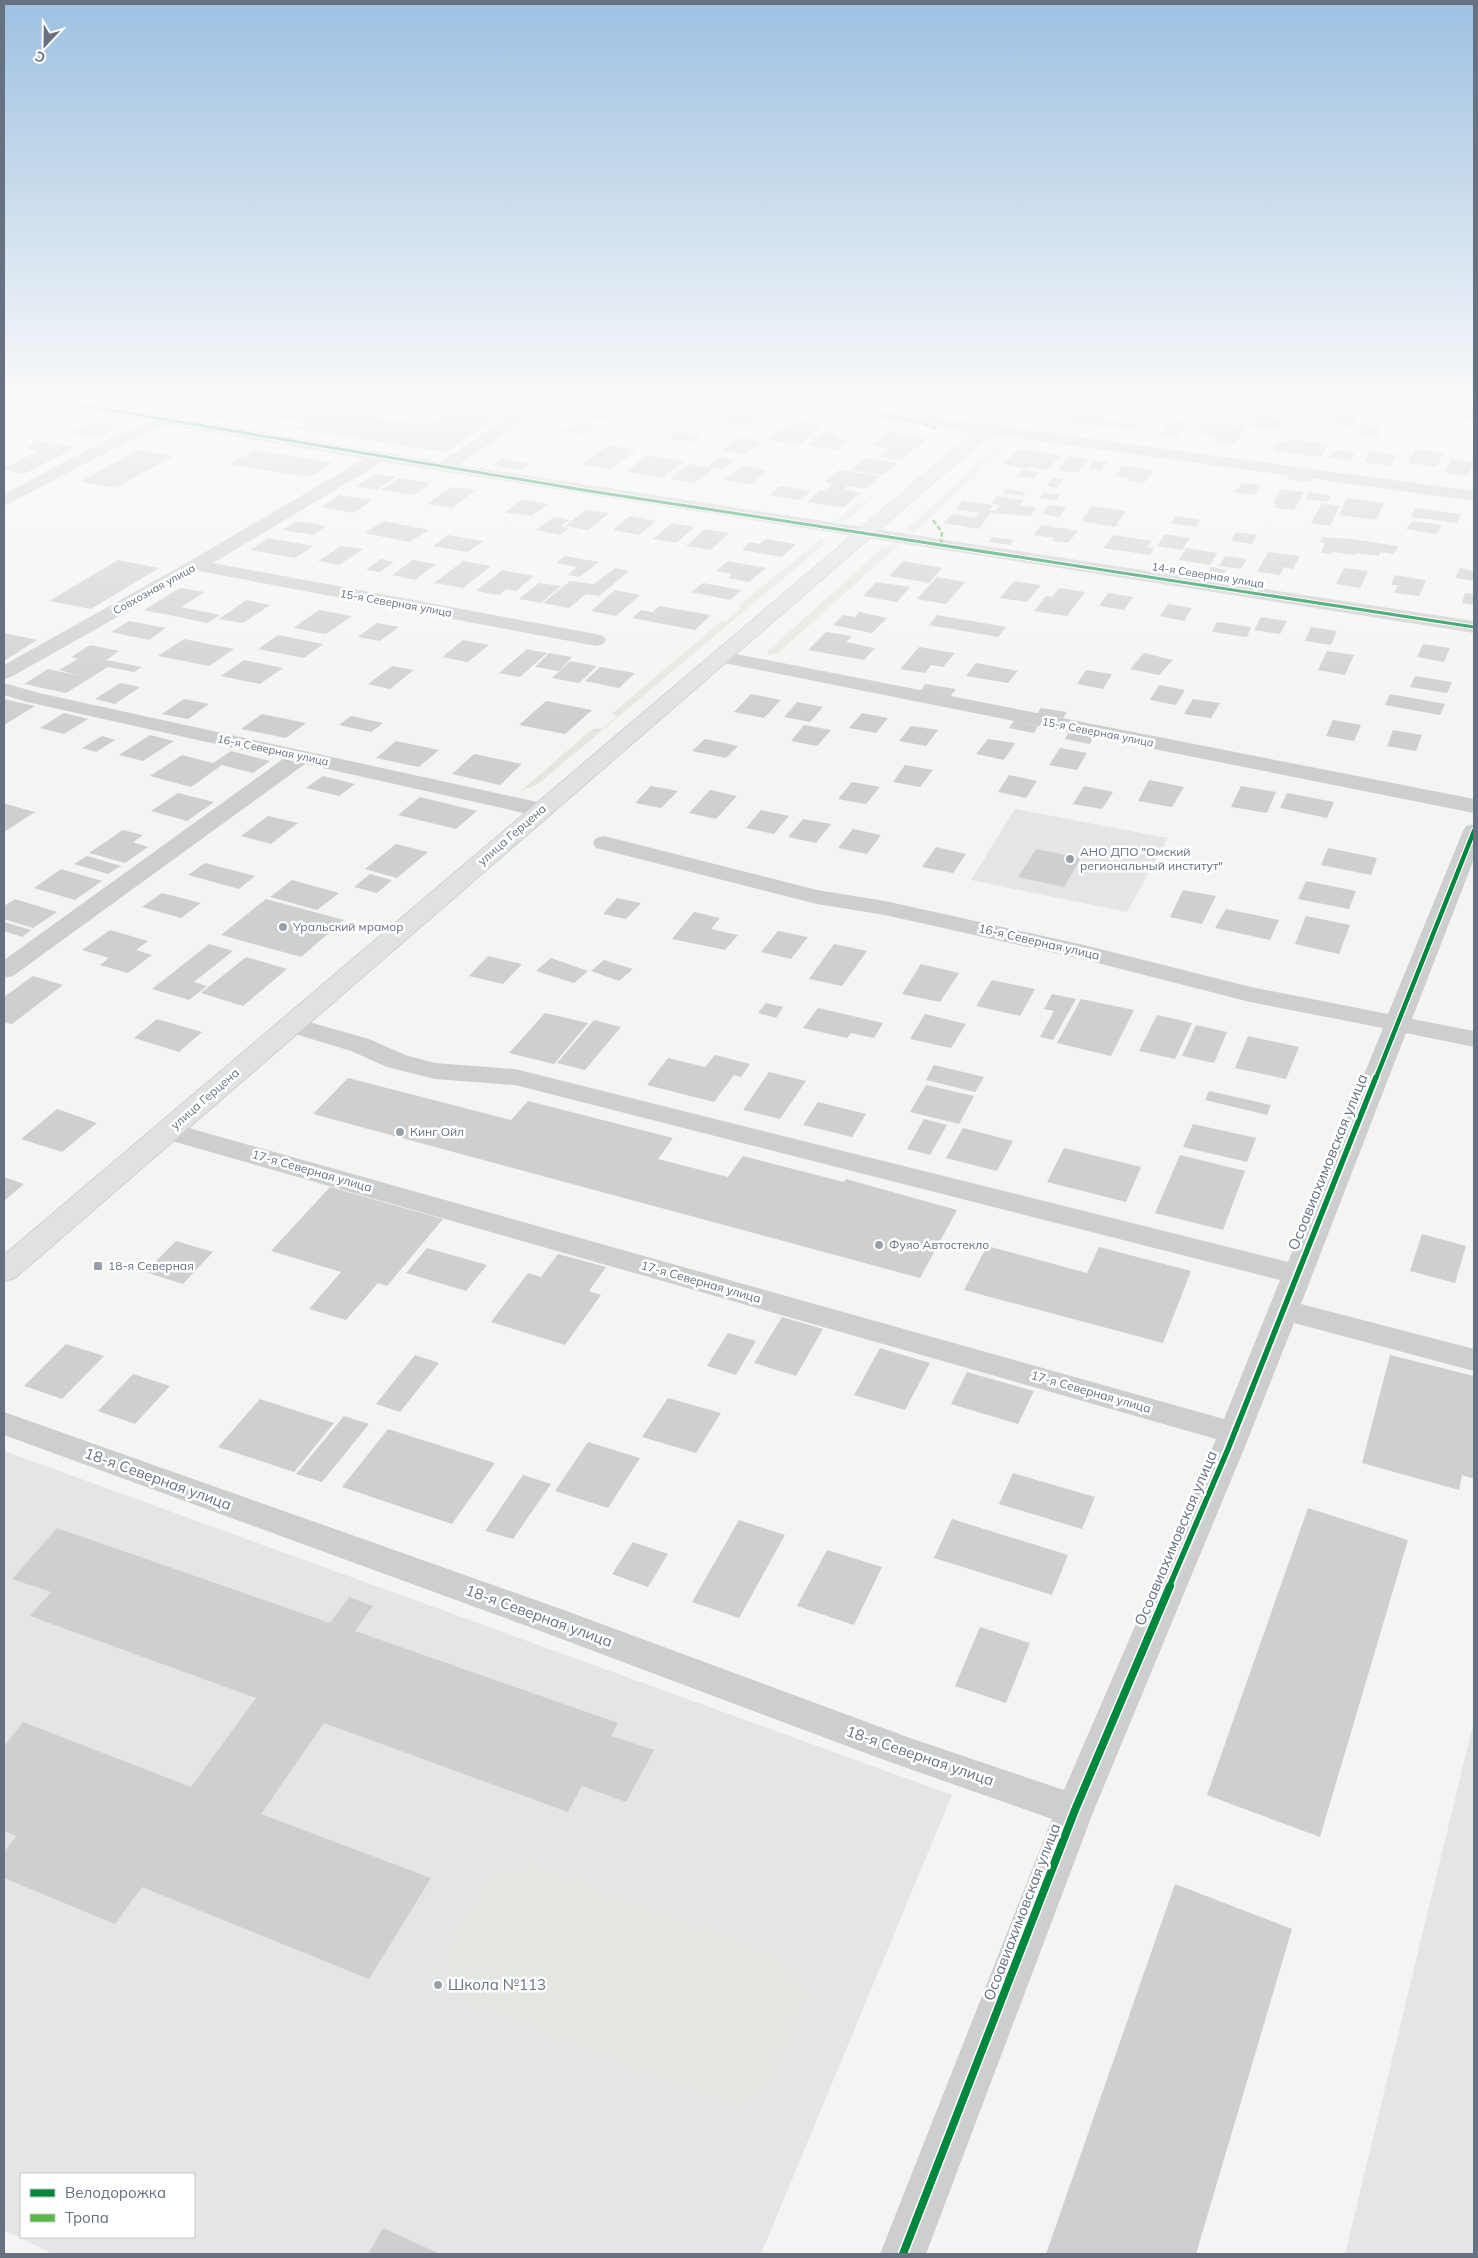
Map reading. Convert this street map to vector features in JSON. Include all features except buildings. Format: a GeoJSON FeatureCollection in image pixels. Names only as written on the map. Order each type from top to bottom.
{"type":"FeatureCollection","features":[{"type":"Feature","properties":{"kind":"main road","name":"улица Герцена"},"geometry":{"type":"LineString","coordinates":[[4,1270],[898,505]]}},
{"type":"Feature","properties":{"kind":"street","name":"Совхозная улица"},"geometry":{"type":"LineString","coordinates":[[4,673],[196,566],[297,505]]}},
{"type":"Feature","properties":{"kind":"street","name":"14-я Северная улица"},"geometry":{"type":"LineString","coordinates":[[689,505],[1474,627]]}},
{"type":"Feature","properties":{"kind":"street","name":"15-я Северная улица"},"geometry":{"type":"LineString","coordinates":[[196,566],[596,640]]}},
{"type":"Feature","properties":{"kind":"street","name":"15-я Северная улица"},"geometry":{"type":"LineString","coordinates":[[721,657],[1474,806]]}},
{"type":"Feature","properties":{"kind":"street","name":"16-я Северная улица"},"geometry":{"type":"LineString","coordinates":[[4,689],[34,698],[542,810]]}},
{"type":"Feature","properties":{"kind":"street"},"geometry":{"type":"LineString","coordinates":[[4,971],[302,756]]}},
{"type":"Feature","properties":{"kind":"street","name":"Осоавиахимовская улица"},"geometry":{"type":"LineString","coordinates":[[903,2254],[1075,1810],[1234,1433],[1474,831]]}},
{"type":"Feature","properties":{"kind":"street","name":"16-я Северная улица"},"geometry":{"type":"LineString","coordinates":[[604,843],[817,896],[904,912],[1084,952],[1250,994],[1474,1039]]}},
{"type":"Feature","properties":{"kind":"street"},"geometry":{"type":"LineString","coordinates":[[291,1025],[360,1045],[396,1061],[435,1071],[515,1077],[1297,1274]]}},
{"type":"Feature","properties":{"kind":"street","name":"17-я Северная улица"},"geometry":{"type":"LineString","coordinates":[[168,1131],[1234,1433]]}},
{"type":"Feature","properties":{"kind":"street"},"geometry":{"type":"LineString","coordinates":[[1283,1310],[1474,1360]]}},
{"type":"Feature","properties":{"kind":"street","name":"18-я Северная улица"},"geometry":{"type":"LineString","coordinates":[[4,1423],[548,1618],[700,1677],[1075,1810]]}},
{"type":"Feature","properties":{"kind":"shaded area"},"geometry":{"type":"Polygon","coordinates":[[[854,505],[864,505],[851,518],[834,522],[854,505]]]}},
{"type":"Feature","properties":{"kind":"shaded area"},"geometry":{"type":"Polygon","coordinates":[[[932,505],[943,505],[913,533],[906,530],[932,505]]]}},
{"type":"Feature","properties":{"kind":"shaded area"},"geometry":{"type":"Polygon","coordinates":[[[821,539],[824,540],[822,546],[538,784],[521,791],[592,729],[603,728],[618,716],[612,714],[720,622],[728,620],[741,609],[739,605],[821,539]]]}},
{"type":"Feature","properties":{"kind":"shaded area"},"geometry":{"type":"Polygon","coordinates":[[[900,544],[778,653],[768,655],[767,652],[882,548],[900,544]]]}},
{"type":"Feature","properties":{"kind":"shaded area","name":"АНО ДПО \"Омский региональный институт\""},"geometry":{"type":"Polygon","coordinates":[[[1015,809],[1168,838],[1127,912],[971,880],[1015,809]]]}},
{"type":"Feature","properties":{"kind":"shaded area","name":"Школа №113"},"geometry":{"type":"Polygon","coordinates":[[[4,1451],[952,1795],[761,2254],[53,2254],[20,2238],[195,2238],[195,2173],[20,2173],[20,2238],[4,2230],[4,1451]]]}},
{"type":"Feature","properties":{"kind":"shaded area"},"geometry":{"type":"Polygon","coordinates":[[[1474,1720],[1474,2254],[1345,2254],[1474,1720]]]}},
{"type":"Feature","properties":{"kind":"shaded area"},"geometry":{"type":"Polygon","coordinates":[[[532,1867],[546,1870],[774,1955],[793,1968],[800,1976],[804,1987],[805,1998],[802,2012],[792,2045],[776,2075],[767,2087],[759,2094],[747,2099],[729,2101],[711,2099],[472,2004],[459,1995],[452,1987],[446,1972],[446,1961],[456,1933],[474,1904],[493,1880],[509,1871],[532,1867]]]}},
{"type":"Feature","properties":{"kind":"marked path"},"geometry":{"type":"LineString","coordinates":[[933,520],[942,532],[941,542],[948,545]]}},
{"type":"Feature","properties":{"kind":"cycle path"},"geometry":{"type":"LineString","coordinates":[[681,505],[1474,627]]}},
{"type":"Feature","properties":{"kind":"cycle path"},"geometry":{"type":"LineString","coordinates":[[903,2254],[1075,1810],[1228,1449],[1474,831]]}},
{"type":"Feature","properties":{"kind":"place","name":"АНО ДПО \"Омский региональный институт\""},"geometry":{"type":"Point","coordinates":[1070,859]}},
{"type":"Feature","properties":{"kind":"place","name":"Уральский мрамор"},"geometry":{"type":"Point","coordinates":[283,927]}},
{"type":"Feature","properties":{"kind":"place","name":"Кинг Ойл"},"geometry":{"type":"Point","coordinates":[400,1132]}},
{"type":"Feature","properties":{"kind":"place","name":"Фуяо Автостекло"},"geometry":{"type":"Point","coordinates":[879,1245]}},
{"type":"Feature","properties":{"kind":"place","name":"18-я Северная"},"geometry":{"type":"Point","coordinates":[98,1266]}},
{"type":"Feature","properties":{"kind":"place","name":"Школа №113"},"geometry":{"type":"Point","coordinates":[438,1985]}}]}
